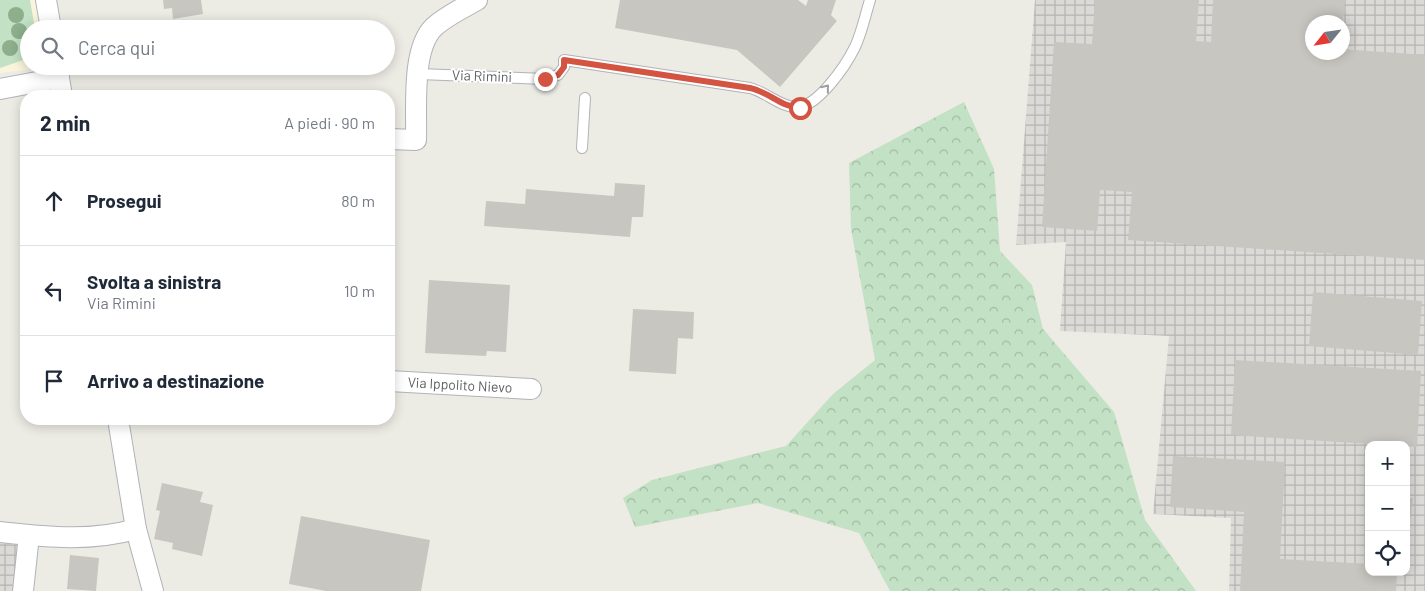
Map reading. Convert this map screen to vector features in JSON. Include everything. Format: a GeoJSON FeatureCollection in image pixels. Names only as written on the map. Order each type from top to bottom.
{"type":"FeatureCollection","features":[{"type":"Feature","properties":{"kind":"street"},"geometry":{"type":"LineString","coordinates":[[46,0],[49,20]]}},
{"type":"Feature","properties":{"kind":"street"},"geometry":{"type":"LineString","coordinates":[[395,139],[416,140],[419,74],[423,44],[430,31],[443,20],[477,0]]}},
{"type":"Feature","properties":{"kind":"street"},"geometry":{"type":"LineString","coordinates":[[0,89],[60,80]]}},
{"type":"Feature","properties":{"kind":"street","name":"Via Ippolito Nievo"},"geometry":{"type":"LineString","coordinates":[[395,381],[531,389]]}},
{"type":"Feature","properties":{"kind":"street"},"geometry":{"type":"LineString","coordinates":[[119,425],[136,529],[153,591]]}},
{"type":"Feature","properties":{"kind":"street"},"geometry":{"type":"LineString","coordinates":[[0,532],[95,538],[136,529]]}},
{"type":"Feature","properties":{"kind":"street"},"geometry":{"type":"LineString","coordinates":[[23,591],[29,535]]}},
{"type":"Feature","properties":{"kind":"lane","name":"Via Rimini"},"geometry":{"type":"LineString","coordinates":[[419,74],[545,79],[558,75],[564,67],[564,60],[750,88],[764,92],[787,106],[800,108],[813,103],[848,59],[859,38],[870,0]]}},
{"type":"Feature","properties":{"kind":"lane"},"geometry":{"type":"LineString","coordinates":[[582,148],[585,98]]}},
{"type":"Feature","properties":{"kind":"shaded area"},"geometry":{"type":"Polygon","coordinates":[[[0,0],[38,0],[41,20],[20,20],[20,71],[0,73],[0,0]]]}},
{"type":"Feature","properties":{"kind":"shaded area"},"geometry":{"type":"Polygon","coordinates":[[[1035,0],[1425,0],[1425,591],[1229,591],[1231,518],[1153,514],[1169,336],[1060,331],[1066,242],[1016,245],[1035,0]]]}},
{"type":"Feature","properties":{"kind":"shaded area"},"geometry":{"type":"Polygon","coordinates":[[[0,543],[18,545],[13,591],[0,591],[0,543]]]}},
{"type":"Feature","properties":{"kind":"green space"},"geometry":{"type":"Polygon","coordinates":[[[0,0],[30,0],[33,20],[20,20],[20,61],[0,68],[0,0]]]}},
{"type":"Feature","properties":{"kind":"green space"},"geometry":{"type":"Polygon","coordinates":[[[964,102],[994,169],[1000,251],[1032,285],[1043,329],[1114,412],[1145,520],[1196,591],[890,591],[859,533],[758,503],[635,527],[623,498],[652,480],[786,446],[833,394],[875,360],[851,229],[849,163],[964,102]]]}},
{"type":"Feature","properties":{"kind":"building"},"geometry":{"type":"Polygon","coordinates":[[[163,0],[201,0],[203,14],[173,19],[172,8],[164,9],[163,0]]]}},
{"type":"Feature","properties":{"kind":"building"},"geometry":{"type":"Polygon","coordinates":[[[620,0],[798,0],[806,6],[808,0],[836,0],[831,15],[837,21],[780,87],[737,50],[615,28],[620,0]]]}},
{"type":"Feature","properties":{"kind":"building"},"geometry":{"type":"Polygon","coordinates":[[[1095,0],[1199,0],[1196,41],[1211,42],[1213,0],[1345,0],[1344,15],[1305,15],[1305,60],[1350,60],[1350,50],[1425,55],[1425,260],[1128,240],[1132,192],[1100,190],[1097,231],[1042,227],[1054,42],[1092,44],[1095,0]]]}},
{"type":"Feature","properties":{"kind":"building"},"geometry":{"type":"Polygon","coordinates":[[[615,183],[645,185],[643,217],[632,217],[630,237],[484,226],[486,201],[525,204],[526,189],[614,196],[615,183]]]}},
{"type":"Feature","properties":{"kind":"building"},"geometry":{"type":"Polygon","coordinates":[[[429,280],[510,285],[506,352],[487,351],[486,356],[425,353],[429,280]]]}},
{"type":"Feature","properties":{"kind":"building"},"geometry":{"type":"Polygon","coordinates":[[[1313,292],[1422,301],[1418,355],[1309,346],[1313,292]]]}},
{"type":"Feature","properties":{"kind":"building"},"geometry":{"type":"Polygon","coordinates":[[[633,309],[694,312],[693,339],[678,338],[676,374],[629,371],[633,309]]]}},
{"type":"Feature","properties":{"kind":"building"},"geometry":{"type":"Polygon","coordinates":[[[1235,360],[1421,371],[1417,447],[1410,447],[1410,441],[1365,441],[1365,444],[1231,435],[1235,360]]]}},
{"type":"Feature","properties":{"kind":"building"},"geometry":{"type":"Polygon","coordinates":[[[1173,456],[1285,462],[1280,559],[1365,564],[1365,576],[1397,576],[1396,591],[1240,591],[1244,512],[1170,507],[1173,456]]]}},
{"type":"Feature","properties":{"kind":"building"},"geometry":{"type":"Polygon","coordinates":[[[162,483],[203,492],[200,502],[213,505],[202,556],[172,549],[173,543],[154,539],[160,511],[156,510],[162,483]]]}},
{"type":"Feature","properties":{"kind":"building"},"geometry":{"type":"Polygon","coordinates":[[[1410,498],[1413,498],[1410,522],[1410,498]]]}},
{"type":"Feature","properties":{"kind":"building"},"geometry":{"type":"Polygon","coordinates":[[[301,516],[430,540],[421,591],[326,591],[289,584],[301,516]]]}},
{"type":"Feature","properties":{"kind":"building"},"geometry":{"type":"Polygon","coordinates":[[[70,555],[99,558],[96,591],[67,589],[70,555]]]}},
{"type":"Feature","properties":{"kind":"route"},"geometry":{"type":"LineString","coordinates":[[545,79],[552,78],[562,72],[564,60],[750,88],[764,92],[787,106],[800,108]]}}]}
